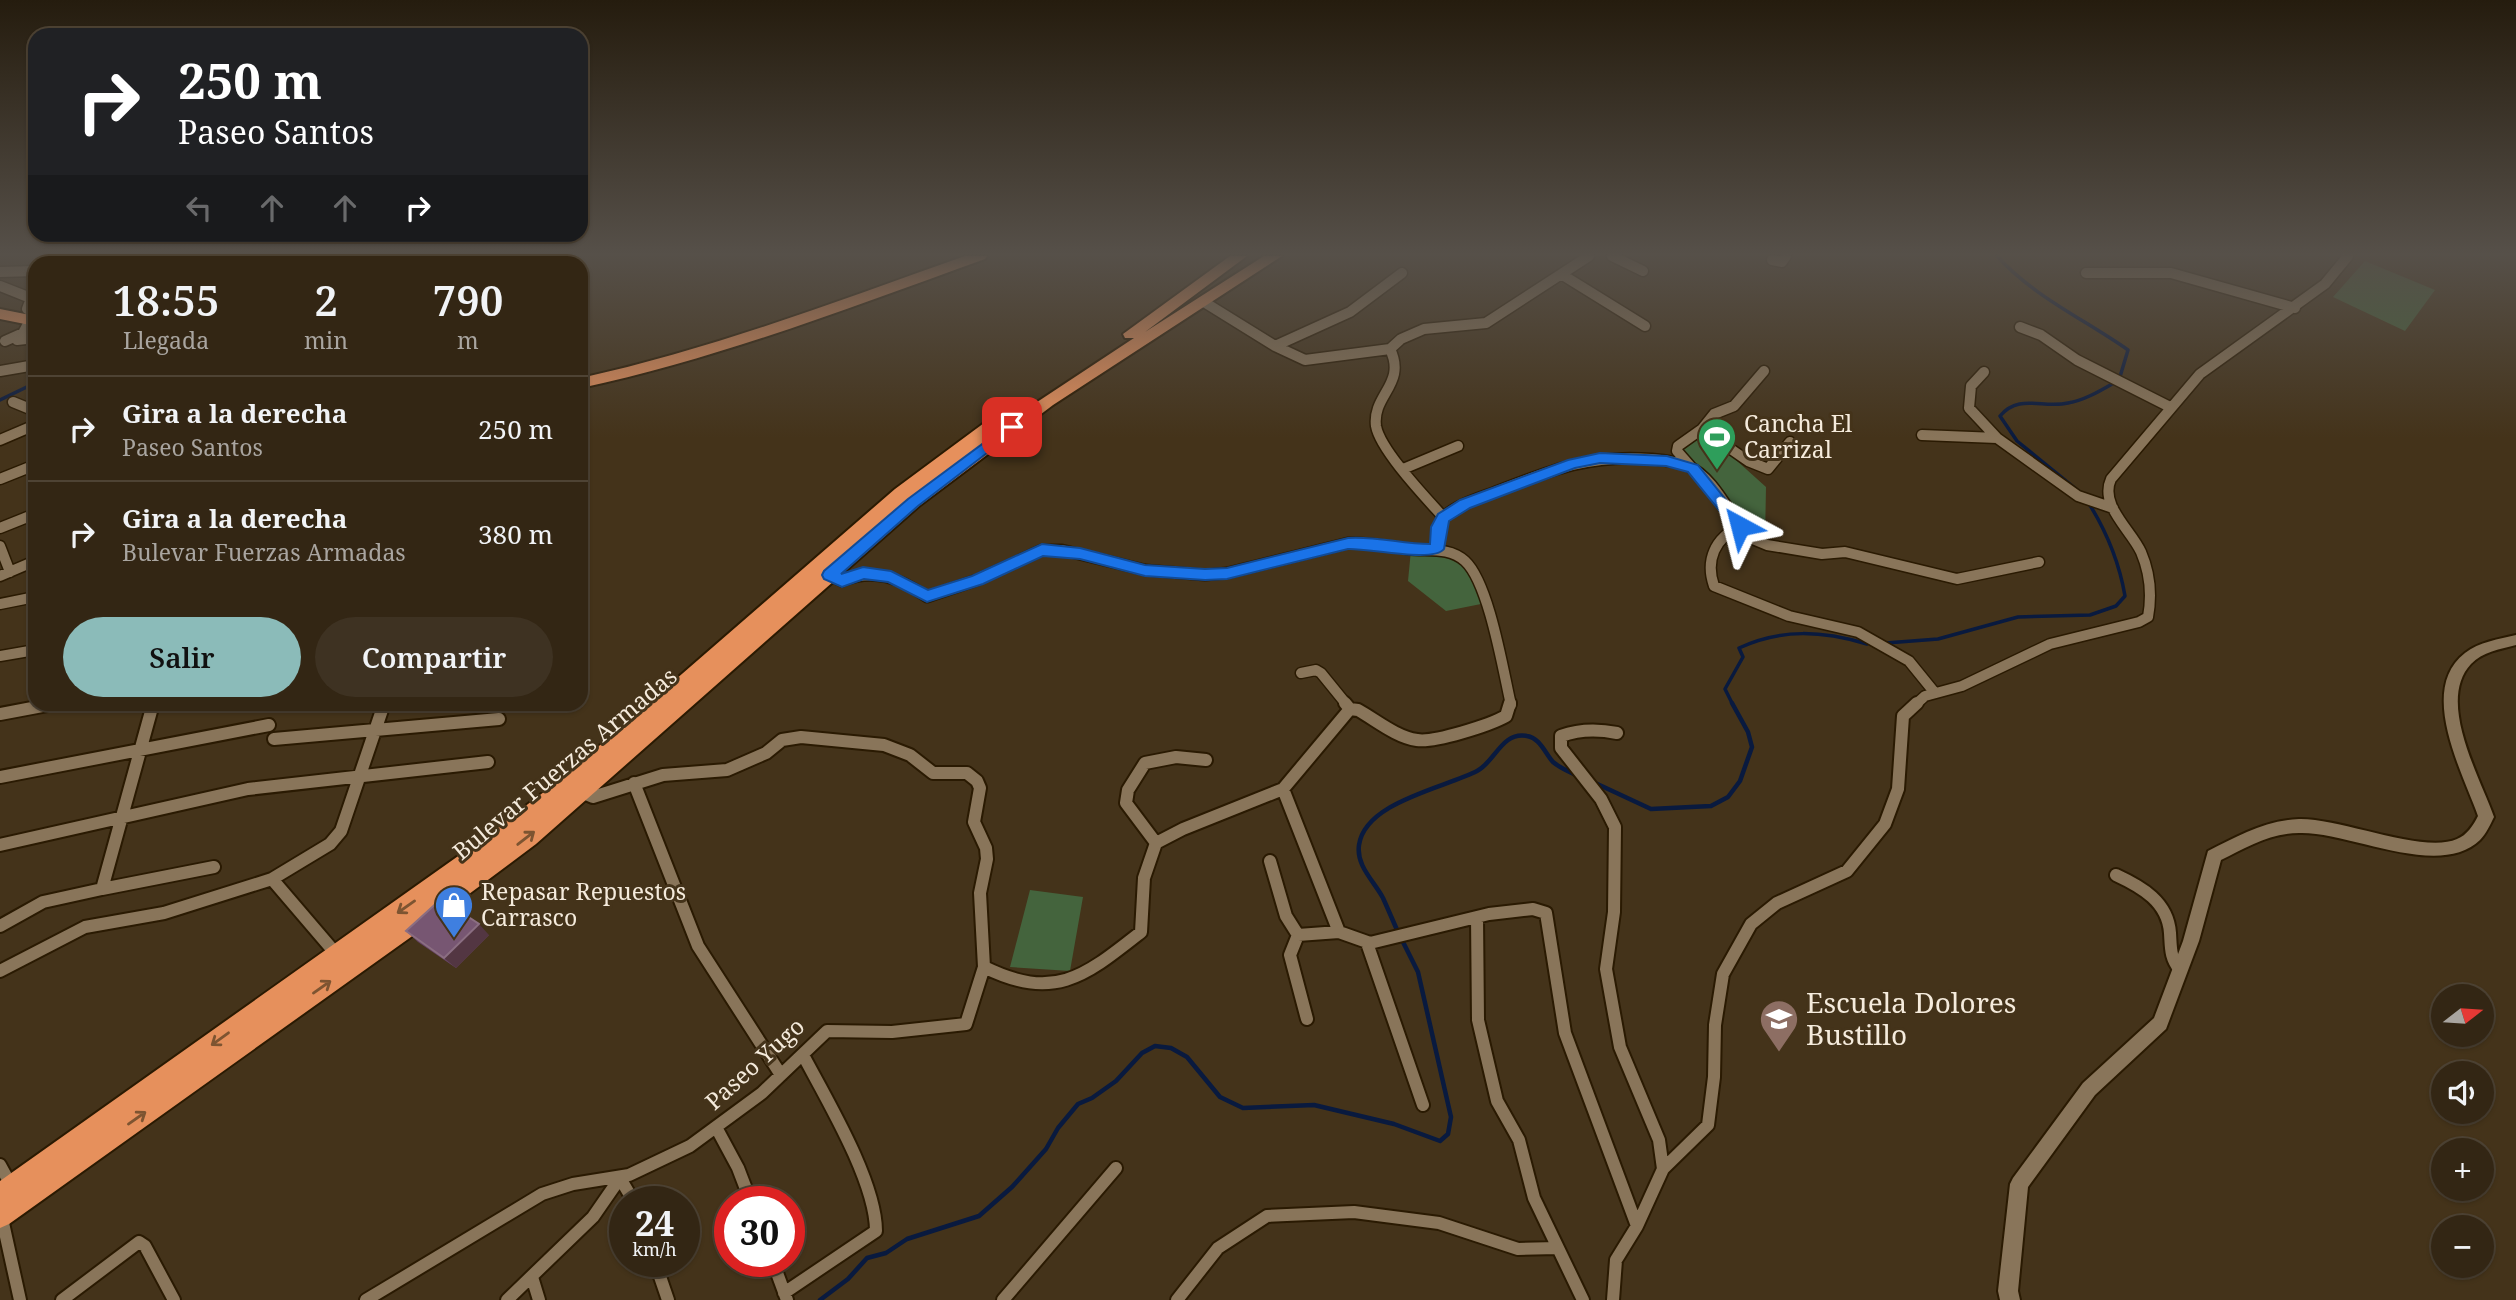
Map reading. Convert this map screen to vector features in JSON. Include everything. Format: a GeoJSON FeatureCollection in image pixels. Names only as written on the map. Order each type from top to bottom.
{"type":"FeatureCollection","features":[{"type":"Feature","properties":{"kind":"highway"},"geometry":{"type":"LineString","coordinates":[[588,370],[662,353],[775,317]]}},
{"type":"Feature","properties":{"kind":"highway"},"geometry":{"type":"LineString","coordinates":[[588,381],[671,361],[802,317]]}},
{"type":"Feature","properties":{"kind":"highway"},"geometry":{"type":"LineString","coordinates":[[1140,335],[1163,317]]}},
{"type":"Feature","properties":{"kind":"highway"},"geometry":{"type":"LineString","coordinates":[[1140,335],[1166,317]]}},
{"type":"Feature","properties":{"kind":"highway"},"geometry":{"type":"LineString","coordinates":[[1140,335],[1176,317]]}},
{"type":"Feature","properties":{"kind":"highway","name":"Bulevar Fuerzas Armadas"},"geometry":{"type":"LineString","coordinates":[[4,1203],[410,925],[528,837],[913,502],[1140,335]]}},
{"type":"Feature","properties":{"kind":"highway","name":"Bulevar Fuerzas Armadas"},"geometry":{"type":"LineString","coordinates":[[4,1203],[337,955],[486,849],[568,785],[901,493],[1039,391],[1140,335]]}},
{"type":"Feature","properties":{"kind":"street"},"geometry":{"type":"LineString","coordinates":[[1228,317],[1275,346],[1305,360],[1390,349],[1423,327],[1470,327],[1486,323],[1496,317]]}},
{"type":"Feature","properties":{"kind":"street"},"geometry":{"type":"LineString","coordinates":[[1275,346],[1340,317]]}},
{"type":"Feature","properties":{"kind":"street"},"geometry":{"type":"LineString","coordinates":[[1630,317],[1645,326]]}},
{"type":"Feature","properties":{"kind":"street"},"geometry":{"type":"LineString","coordinates":[[1613,1300],[1616,1260],[1637,1226],[1663,1169],[1708,1125],[1714,1077],[1715,1025],[1723,974],[1751,924],[1777,903],[1847,871],[1885,824],[1898,789],[1903,716],[1926,696],[1962,686],[2050,644],[2139,622],[2148,617],[2152,600],[2148,576],[2138,545],[2113,508],[2108,485],[2117,469],[2200,374],[2281,317]]}},
{"type":"Feature","properties":{"kind":"street"},"geometry":{"type":"LineString","coordinates":[[2,342],[23,333],[28,323]]}},
{"type":"Feature","properties":{"kind":"street"},"geometry":{"type":"LineString","coordinates":[[2020,327],[2042,335],[2070,356],[2170,407]]}},
{"type":"Feature","properties":{"kind":"street"},"geometry":{"type":"LineString","coordinates":[[2,342],[28,339]]}},
{"type":"Feature","properties":{"kind":"street"},"geometry":{"type":"LineString","coordinates":[[1390,349],[1394,354],[1395,378],[1378,408],[1376,425],[1389,453],[1444,517]]}},
{"type":"Feature","properties":{"kind":"street"},"geometry":{"type":"LineString","coordinates":[[0,371],[28,366]]}},
{"type":"Feature","properties":{"kind":"street"},"geometry":{"type":"LineString","coordinates":[[1764,371],[1734,406],[1714,415],[1702,429],[1678,446],[1677,451],[1750,538],[1767,545],[1822,554],[1845,552],[1957,579],[2039,562]]}},
{"type":"Feature","properties":{"kind":"street"},"geometry":{"type":"LineString","coordinates":[[1984,372],[1971,386],[1969,408],[1997,438],[2078,495],[2113,508]]}},
{"type":"Feature","properties":{"kind":"street"},"geometry":{"type":"LineString","coordinates":[[13,402],[28,408]]}},
{"type":"Feature","properties":{"kind":"street"},"geometry":{"type":"LineString","coordinates":[[0,440],[28,428]]}},
{"type":"Feature","properties":{"kind":"street"},"geometry":{"type":"LineString","coordinates":[[1702,429],[1748,461],[1768,469],[1790,442]]}},
{"type":"Feature","properties":{"kind":"street"},"geometry":{"type":"LineString","coordinates":[[1922,435],[1997,438]]}},
{"type":"Feature","properties":{"kind":"street"},"geometry":{"type":"LineString","coordinates":[[1403,469],[1458,446]]}},
{"type":"Feature","properties":{"kind":"street"},"geometry":{"type":"LineString","coordinates":[[1437,549],[1439,527],[1444,517],[1465,504],[1590,459],[1667,461],[1693,469]]}},
{"type":"Feature","properties":{"kind":"street"},"geometry":{"type":"LineString","coordinates":[[0,479],[28,469]]}},
{"type":"Feature","properties":{"kind":"street"},"geometry":{"type":"LineString","coordinates":[[0,528],[28,517]]}},
{"type":"Feature","properties":{"kind":"street"},"geometry":{"type":"LineString","coordinates":[[1740,526],[1729,530],[1717,542],[1709,564],[1709,576],[1714,586],[1789,616],[1858,632],[1909,661],[1935,693]]}},
{"type":"Feature","properties":{"kind":"street"},"geometry":{"type":"LineString","coordinates":[[830,575],[842,581],[863,573],[891,576],[927,597],[977,580],[1042,550],[1080,554],[1145,570],[1205,575],[1227,573],[1348,543],[1366,542],[1411,550],[1437,549],[1464,560],[1481,583],[1511,705],[1506,716],[1489,726],[1419,741],[1403,736],[1358,710],[1350,709],[1316,670],[1301,673]]}},
{"type":"Feature","properties":{"kind":"street"},"geometry":{"type":"LineString","coordinates":[[0,546],[5,574],[28,564]]}},
{"type":"Feature","properties":{"kind":"street"},"geometry":{"type":"LineString","coordinates":[[0,604],[28,598]]}},
{"type":"Feature","properties":{"kind":"street"},"geometry":{"type":"LineString","coordinates":[[2010,1300],[2008,1291],[2019,1184],[2089,1089],[2160,1023],[2180,970],[2214,856],[2264,831],[2299,826],[2356,834],[2420,850],[2453,848],[2471,839],[2482,829],[2486,817],[2479,791],[2455,734],[2448,696],[2455,674],[2466,659],[2516,640]]}},
{"type":"Feature","properties":{"kind":"street"},"geometry":{"type":"LineString","coordinates":[[0,656],[28,651]]}},
{"type":"Feature","properties":{"kind":"street"},"geometry":{"type":"LineString","coordinates":[[0,714],[28,709]]}},
{"type":"Feature","properties":{"kind":"street"},"geometry":{"type":"LineString","coordinates":[[984,967],[1006,978],[1044,986],[1078,975],[1112,955],[1141,932],[1144,878],[1156,843],[1182,829],[1283,789],[1350,709]]}},
{"type":"Feature","properties":{"kind":"street"},"geometry":{"type":"LineString","coordinates":[[102,889],[151,711]]}},
{"type":"Feature","properties":{"kind":"street"},"geometry":{"type":"LineString","coordinates":[[2,964],[85,927],[190,906],[272,878],[337,838],[382,711]]}},
{"type":"Feature","properties":{"kind":"street"},"geometry":{"type":"LineString","coordinates":[[274,739],[499,719]]}},
{"type":"Feature","properties":{"kind":"street"},"geometry":{"type":"LineString","coordinates":[[0,777],[269,725]]}},
{"type":"Feature","properties":{"kind":"street"},"geometry":{"type":"LineString","coordinates":[[1617,733],[1599,730],[1574,731],[1561,736],[1561,748],[1601,799],[1615,827],[1614,912],[1606,969],[1620,1047],[1659,1140],[1663,1169]]}},
{"type":"Feature","properties":{"kind":"street","name":"Paseo Yugo"},"geometry":{"type":"LineString","coordinates":[[366,1300],[542,1194],[572,1184],[620,1178],[638,1172],[717,1129],[781,1075],[827,1031],[892,1032],[966,1024],[984,967],[980,893],[987,859],[986,848],[974,822],[980,788],[977,781],[967,773],[933,773],[910,755],[884,744],[801,737],[782,740],[766,753],[727,770],[663,775],[593,797],[581,792]]}},
{"type":"Feature","properties":{"kind":"street"},"geometry":{"type":"LineString","coordinates":[[1156,843],[1126,803],[1128,790],[1145,763],[1176,757],[1206,760]]}},
{"type":"Feature","properties":{"kind":"street"},"geometry":{"type":"LineString","coordinates":[[0,845],[248,789],[488,762]]}},
{"type":"Feature","properties":{"kind":"street"},"geometry":{"type":"LineString","coordinates":[[634,783],[698,946],[781,1075]]}},
{"type":"Feature","properties":{"kind":"street"},"geometry":{"type":"LineString","coordinates":[[1283,789],[1339,932]]}},
{"type":"Feature","properties":{"kind":"street"},"geometry":{"type":"LineString","coordinates":[[1270,861],[1286,916],[1298,935]]}},
{"type":"Feature","properties":{"kind":"street"},"geometry":{"type":"LineString","coordinates":[[0,926],[43,902],[214,867]]}},
{"type":"Feature","properties":{"kind":"street"},"geometry":{"type":"LineString","coordinates":[[2116,875],[2152,894],[2163,909],[2170,930],[2170,958],[2180,970]]}},
{"type":"Feature","properties":{"kind":"street"},"geometry":{"type":"LineString","coordinates":[[272,878],[337,955]]}},
{"type":"Feature","properties":{"kind":"street"},"geometry":{"type":"LineString","coordinates":[[1298,935],[1339,932],[1367,943],[1477,917],[1539,908],[1546,913],[1565,1032],[1637,1226]]}},
{"type":"Feature","properties":{"kind":"street"},"geometry":{"type":"LineString","coordinates":[[1477,917],[1478,1020],[1497,1101],[1519,1140],[1534,1198],[1583,1300]]}},
{"type":"Feature","properties":{"kind":"street"},"geometry":{"type":"LineString","coordinates":[[1298,935],[1290,955],[1307,1019]]}},
{"type":"Feature","properties":{"kind":"street"},"geometry":{"type":"LineString","coordinates":[[1367,943],[1423,1105]]}},
{"type":"Feature","properties":{"kind":"street"},"geometry":{"type":"LineString","coordinates":[[779,1277],[786,1296],[876,1231],[876,1211],[842,1128],[803,1055]]}},
{"type":"Feature","properties":{"kind":"street"},"geometry":{"type":"LineString","coordinates":[[717,1129],[745,1186]]}},
{"type":"Feature","properties":{"kind":"street"},"geometry":{"type":"LineString","coordinates":[[0,1165],[20,1300]]}},
{"type":"Feature","properties":{"kind":"street"},"geometry":{"type":"LineString","coordinates":[[1003,1300],[1116,1168]]}},
{"type":"Feature","properties":{"kind":"street"},"geometry":{"type":"LineString","coordinates":[[507,1300],[593,1217],[620,1178],[625,1186]]}},
{"type":"Feature","properties":{"kind":"street"},"geometry":{"type":"LineString","coordinates":[[1177,1300],[1218,1248],[1267,1216],[1354,1212],[1439,1223],[1518,1249],[1557,1248]]}},
{"type":"Feature","properties":{"kind":"street"},"geometry":{"type":"LineString","coordinates":[[62,1300],[139,1242],[145,1246],[174,1300]]}},
{"type":"Feature","properties":{"kind":"street"},"geometry":{"type":"LineString","coordinates":[[532,1277],[539,1300]]}},
{"type":"Feature","properties":{"kind":"street"},"geometry":{"type":"LineString","coordinates":[[660,1277],[668,1300]]}},
{"type":"Feature","properties":{"kind":"green space"},"geometry":{"type":"Polygon","coordinates":[[[2375,317],[2415,317],[2405,331],[2375,317]]]}},
{"type":"Feature","properties":{"kind":"green space"},"geometry":{"type":"Polygon","coordinates":[[[1706,433],[1766,487],[1765,540],[1742,525],[1678,454],[1706,433]]]}},
{"type":"Feature","properties":{"kind":"green space"},"geometry":{"type":"Polygon","coordinates":[[[1411,550],[1464,560],[1486,603],[1446,611],[1408,581],[1411,550]]]}},
{"type":"Feature","properties":{"kind":"green space"},"geometry":{"type":"Polygon","coordinates":[[[1030,890],[1083,897],[1070,971],[1010,967],[1030,890]]]}},
{"type":"Feature","properties":{"kind":"building","name":"Repasar Repuestos Carrasco"},"geometry":{"type":"Polygon","coordinates":[[[441,899],[479,924],[444,958],[406,931],[441,899]]]}},
{"type":"Feature","properties":{"kind":"waterway"},"geometry":{"type":"LineString","coordinates":[[2076,317],[2128,350],[2119,380],[2094,394],[2068,403],[2023,403],[2007,409],[2000,416],[2017,441],[2081,493]]}},
{"type":"Feature","properties":{"kind":"waterway"},"geometry":{"type":"LineString","coordinates":[[0,400],[28,386]]}},
{"type":"Feature","properties":{"kind":"waterway"},"geometry":{"type":"LineString","coordinates":[[1886,643],[1938,639],[2018,617],[2090,615],[2116,606],[2125,596],[2116,559],[2088,502]]}},
{"type":"Feature","properties":{"kind":"waterway"},"geometry":{"type":"LineString","coordinates":[[1732,703],[1725,689],[1743,657],[1739,648],[1771,637],[1803,634],[1834,636],[1867,644]]}},
{"type":"Feature","properties":{"kind":"waterway"},"geometry":{"type":"LineString","coordinates":[[1593,782],[1651,809],[1711,806],[1728,797],[1740,781],[1752,747],[1748,732],[1732,703]]}},
{"type":"Feature","properties":{"kind":"waterway"},"geometry":{"type":"LineString","coordinates":[[1398,932],[1383,898],[1360,860],[1359,845],[1364,830],[1375,818],[1408,798],[1477,771],[1505,743],[1518,736],[1532,737],[1553,762],[1576,775]]}},
{"type":"Feature","properties":{"kind":"waterway"},"geometry":{"type":"LineString","coordinates":[[820,1300],[848,1279],[867,1258],[886,1253],[907,1239],[979,1216],[1012,1187],[1046,1149],[1058,1128],[1078,1104],[1092,1098],[1116,1081],[1142,1053],[1155,1046],[1171,1048],[1187,1057],[1220,1097],[1243,1108],[1314,1105],[1394,1124],[1440,1141],[1448,1134],[1451,1117],[1418,972],[1401,938]]}},
{"type":"Feature","properties":{"kind":"place","name":"Cancha El Carrizal"},"geometry":{"type":"Point","coordinates":[1717,471]}},
{"type":"Feature","properties":{"kind":"place","name":"Repasar Repuestos Carrasco"},"geometry":{"type":"Point","coordinates":[454,939]}},
{"type":"Feature","properties":{"kind":"place","name":"Escuela Dolores Bustillo"},"geometry":{"type":"Point","coordinates":[1779,1053]}},
{"type":"Feature","properties":{"kind":"route"},"geometry":{"type":"LineString","coordinates":[[1012,427],[913,502],[830,575],[842,581],[863,573],[891,576],[927,597],[977,580],[1042,550],[1062,550],[1145,570],[1205,575],[1250,568],[1348,543],[1366,542],[1411,550],[1437,549],[1439,527],[1444,517],[1465,504],[1573,464],[1600,458],[1667,461],[1693,469],[1740,526]]}}]}
